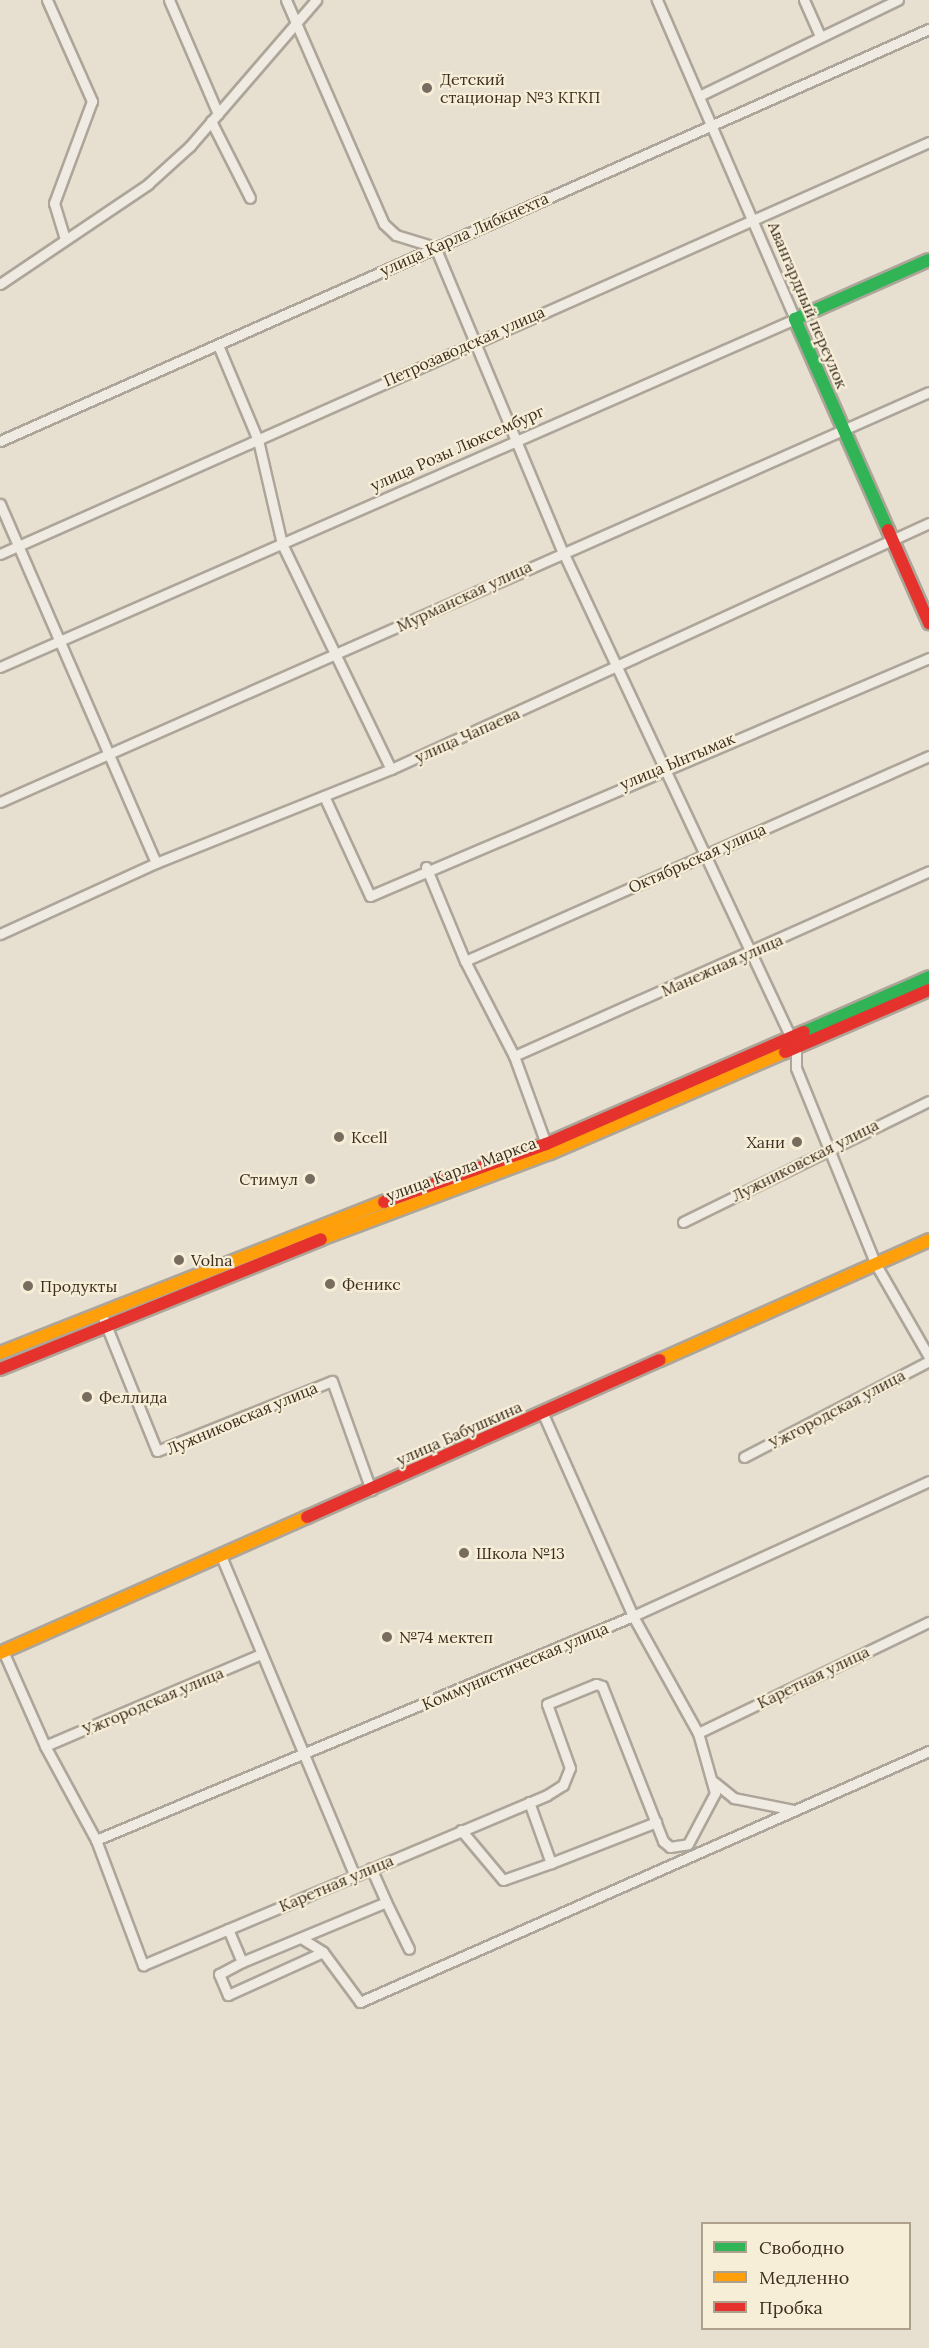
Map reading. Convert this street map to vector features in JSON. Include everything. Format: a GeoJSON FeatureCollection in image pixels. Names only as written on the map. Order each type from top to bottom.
{"type":"FeatureCollection","features":[{"type":"Feature","properties":{"kind":"main road","name":"улица Розы Люксембург"},"geometry":{"type":"LineString","coordinates":[[795,319],[929,260]]}},
{"type":"Feature","properties":{"kind":"main road","name":"Авангардный переулок"},"geometry":{"type":"LineString","coordinates":[[795,319],[929,623]]}},
{"type":"Feature","properties":{"kind":"main road","name":"улица Карла Маркса"},"geometry":{"type":"LineString","coordinates":[[0,1369],[307,1244],[550,1153],[793,1043],[929,977]]}},
{"type":"Feature","properties":{"kind":"main road","name":"улица Карла Маркса"},"geometry":{"type":"LineString","coordinates":[[0,1353],[546,1144],[929,990]]}},
{"type":"Feature","properties":{"kind":"main road","name":"улица Бабушкина"},"geometry":{"type":"LineString","coordinates":[[2,1652],[543,1414],[929,1240]]}},
{"type":"Feature","properties":{"kind":"street"},"geometry":{"type":"LineString","coordinates":[[47,0],[92,101],[54,203],[65,238]]}},
{"type":"Feature","properties":{"kind":"street"},"geometry":{"type":"LineString","coordinates":[[170,0],[214,118],[250,198]]}},
{"type":"Feature","properties":{"kind":"street"},"geometry":{"type":"LineString","coordinates":[[286,0],[298,21],[384,224],[396,235],[435,247],[562,550],[701,856],[793,1043],[796,1068],[875,1263],[929,1359]]}},
{"type":"Feature","properties":{"kind":"street"},"geometry":{"type":"LineString","coordinates":[[0,284],[148,184],[214,118],[316,0]]}},
{"type":"Feature","properties":{"kind":"street","name":"Авангардный переулок"},"geometry":{"type":"LineString","coordinates":[[657,0],[795,319]]}},
{"type":"Feature","properties":{"kind":"street"},"geometry":{"type":"LineString","coordinates":[[804,0],[820,36]]}},
{"type":"Feature","properties":{"kind":"street"},"geometry":{"type":"LineString","coordinates":[[699,96],[898,0]]}},
{"type":"Feature","properties":{"kind":"street","name":"улица Карла Либкнехта"},"geometry":{"type":"LineString","coordinates":[[0,441],[710,122],[929,28]]}},
{"type":"Feature","properties":{"kind":"street","name":"Петрозаводская улица"},"geometry":{"type":"LineString","coordinates":[[0,554],[258,440],[474,340],[929,142]]}},
{"type":"Feature","properties":{"kind":"street","name":"улица Розы Люксембург"},"geometry":{"type":"LineString","coordinates":[[0,667],[795,319]]}},
{"type":"Feature","properties":{"kind":"street"},"geometry":{"type":"LineString","coordinates":[[218,345],[258,440],[282,544],[390,769]]}},
{"type":"Feature","properties":{"kind":"street","name":"Мурманская улица"},"geometry":{"type":"LineString","coordinates":[[0,802],[336,655],[562,550],[929,392]]}},
{"type":"Feature","properties":{"kind":"street"},"geometry":{"type":"LineString","coordinates":[[0,504],[156,863]]}},
{"type":"Feature","properties":{"kind":"street","name":"улица Чапаева"},"geometry":{"type":"LineString","coordinates":[[0,934],[156,863],[390,769],[617,668],[929,523]]}},
{"type":"Feature","properties":{"kind":"street","name":"улица Ынтымак"},"geometry":{"type":"LineString","coordinates":[[324,796],[370,896],[426,867],[929,658]]}},
{"type":"Feature","properties":{"kind":"street","name":"Октябрьская улица"},"geometry":{"type":"LineString","coordinates":[[465,961],[929,756]]}},
{"type":"Feature","properties":{"kind":"street"},"geometry":{"type":"LineString","coordinates":[[426,867],[465,961],[514,1056],[546,1144]]}},
{"type":"Feature","properties":{"kind":"street","name":"Манежная улица"},"geometry":{"type":"LineString","coordinates":[[514,1056],[750,954],[929,872]]}},
{"type":"Feature","properties":{"kind":"street","name":"Лужниковская улица"},"geometry":{"type":"LineString","coordinates":[[683,1222],[828,1147],[929,1101]]}},
{"type":"Feature","properties":{"kind":"street","name":"Лужниковская улица"},"geometry":{"type":"LineString","coordinates":[[101,1313],[161,1452],[332,1380],[371,1490]]}},
{"type":"Feature","properties":{"kind":"street","name":"Ужгородская улица"},"geometry":{"type":"LineString","coordinates":[[744,1457],[929,1359]]}},
{"type":"Feature","properties":{"kind":"street"},"geometry":{"type":"LineString","coordinates":[[543,1414],[633,1616],[698,1733],[714,1782],[708,1810],[683,1851]]}},
{"type":"Feature","properties":{"kind":"street","name":"Коммунистическая улица"},"geometry":{"type":"LineString","coordinates":[[96,1840],[633,1616],[929,1481]]}},
{"type":"Feature","properties":{"kind":"street"},"geometry":{"type":"LineString","coordinates":[[220,1556],[354,1874]]}},
{"type":"Feature","properties":{"kind":"street","name":"Каретная улица"},"geometry":{"type":"LineString","coordinates":[[698,1733],[929,1622]]}},
{"type":"Feature","properties":{"kind":"street"},"geometry":{"type":"LineString","coordinates":[[2,1652],[45,1746],[96,1840]]}},
{"type":"Feature","properties":{"kind":"street","name":"Ужгородская улица"},"geometry":{"type":"LineString","coordinates":[[45,1746],[261,1654]]}},
{"type":"Feature","properties":{"kind":"street","name":"Каретная улица"},"geometry":{"type":"LineString","coordinates":[[96,1840],[143,1965],[354,1874],[530,1802],[563,1785],[570,1768],[547,1704],[600,1684],[656,1822]]}},
{"type":"Feature","properties":{"kind":"street"},"geometry":{"type":"LineString","coordinates":[[301,1938],[323,1952],[360,2002],[683,1851],[794,1810],[929,1751]]}},
{"type":"Feature","properties":{"kind":"street"},"geometry":{"type":"LineString","coordinates":[[714,1782],[734,1798],[794,1810]]}},
{"type":"Feature","properties":{"kind":"street"},"geometry":{"type":"LineString","coordinates":[[530,1802],[551,1863]]}},
{"type":"Feature","properties":{"kind":"street"},"geometry":{"type":"LineString","coordinates":[[461,1830],[502,1880],[656,1822],[663,1841],[683,1851]]}},
{"type":"Feature","properties":{"kind":"street"},"geometry":{"type":"LineString","coordinates":[[371,1868],[409,1949]]}},
{"type":"Feature","properties":{"kind":"street"},"geometry":{"type":"LineString","coordinates":[[323,1952],[228,1995],[219,1974],[242,1962],[386,1902]]}},
{"type":"Feature","properties":{"kind":"street"},"geometry":{"type":"LineString","coordinates":[[228,1929],[242,1962]]}},
{"type":"Feature","properties":{"kind":"traffic: fast"},"geometry":{"type":"LineString","coordinates":[[888,530],[795,319],[929,260]]}},
{"type":"Feature","properties":{"kind":"traffic: fast"},"geometry":{"type":"LineString","coordinates":[[804,1032],[929,977]]}},
{"type":"Feature","properties":{"kind":"traffic: slow"},"geometry":{"type":"LineString","coordinates":[[321,1239],[550,1153],[785,1052]]}},
{"type":"Feature","properties":{"kind":"traffic: slow"},"geometry":{"type":"LineString","coordinates":[[0,1353],[384,1202]]}},
{"type":"Feature","properties":{"kind":"traffic: slow"},"geometry":{"type":"LineString","coordinates":[[660,1360],[929,1240]]}},
{"type":"Feature","properties":{"kind":"traffic: slow"},"geometry":{"type":"LineString","coordinates":[[0,1653],[307,1517]]}},
{"type":"Feature","properties":{"kind":"traffic: jam"},"geometry":{"type":"LineString","coordinates":[[888,530],[929,623]]}},
{"type":"Feature","properties":{"kind":"traffic: jam"},"geometry":{"type":"LineString","coordinates":[[785,1052],[929,990]]}},
{"type":"Feature","properties":{"kind":"traffic: jam"},"geometry":{"type":"LineString","coordinates":[[384,1202],[546,1144],[804,1032]]}},
{"type":"Feature","properties":{"kind":"traffic: jam"},"geometry":{"type":"LineString","coordinates":[[0,1369],[321,1239]]}},
{"type":"Feature","properties":{"kind":"traffic: jam"},"geometry":{"type":"LineString","coordinates":[[307,1517],[660,1360]]}},
{"type":"Feature","properties":{"kind":"place","name":"Детский стационар №3 КГКП"},"geometry":{"type":"Point","coordinates":[427,88]}},
{"type":"Feature","properties":{"kind":"place","name":"Kcell"},"geometry":{"type":"Point","coordinates":[339,1137]}},
{"type":"Feature","properties":{"kind":"place","name":"Хани"},"geometry":{"type":"Point","coordinates":[797,1142]}},
{"type":"Feature","properties":{"kind":"place","name":"Стимул"},"geometry":{"type":"Point","coordinates":[310,1179]}},
{"type":"Feature","properties":{"kind":"place","name":"Volna"},"geometry":{"type":"Point","coordinates":[179,1260]}},
{"type":"Feature","properties":{"kind":"place","name":"Феникс"},"geometry":{"type":"Point","coordinates":[330,1284]}},
{"type":"Feature","properties":{"kind":"place","name":"Продукты"},"geometry":{"type":"Point","coordinates":[28,1286]}},
{"type":"Feature","properties":{"kind":"place","name":"Феллида"},"geometry":{"type":"Point","coordinates":[87,1397]}},
{"type":"Feature","properties":{"kind":"place","name":"Школа №13"},"geometry":{"type":"Point","coordinates":[464,1553]}},
{"type":"Feature","properties":{"kind":"place","name":"№74 мектеп"},"geometry":{"type":"Point","coordinates":[387,1637]}}]}
